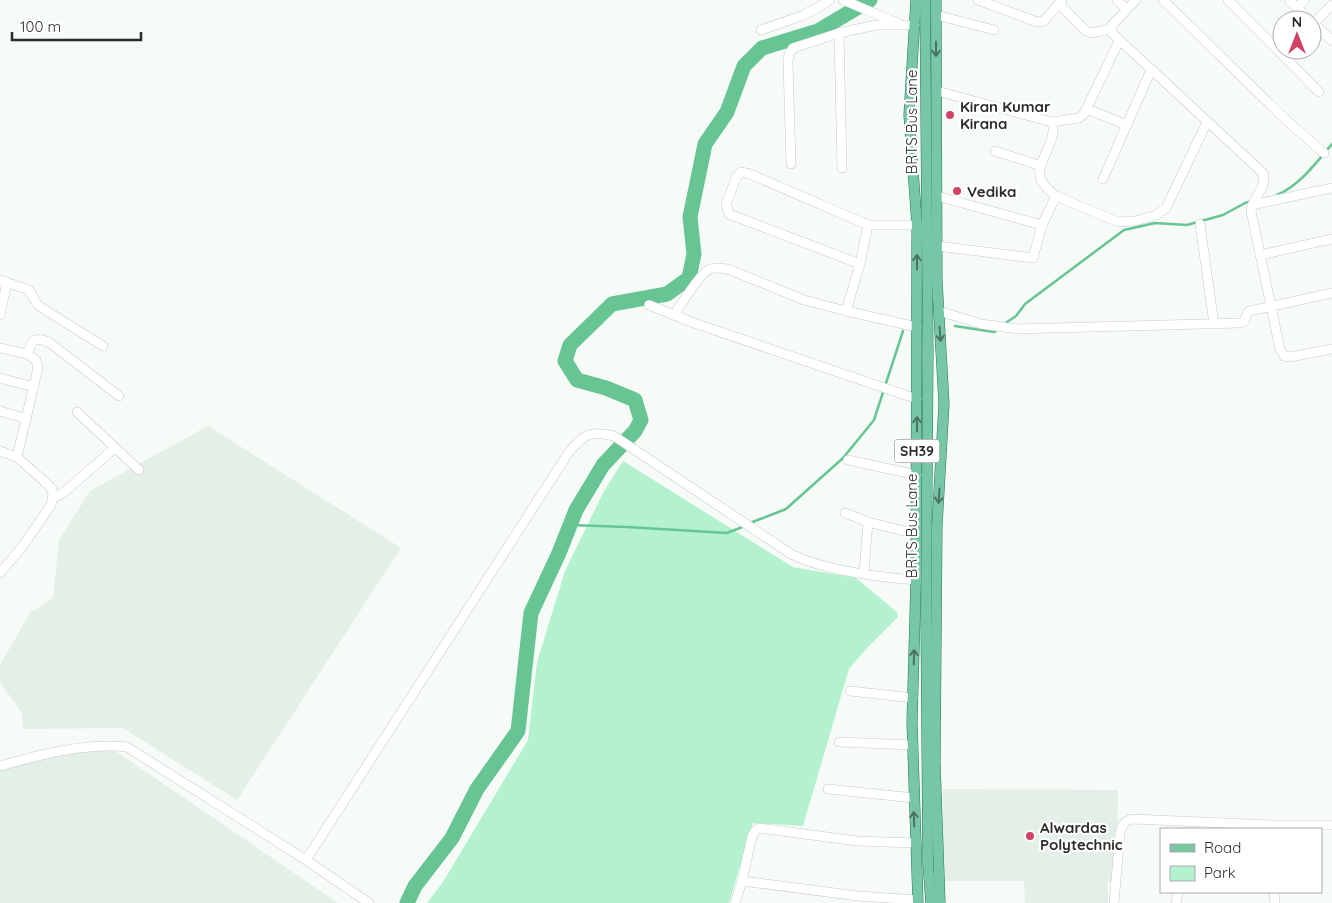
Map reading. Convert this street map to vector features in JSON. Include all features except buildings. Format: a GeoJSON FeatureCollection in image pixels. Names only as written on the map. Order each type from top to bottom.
{"type":"FeatureCollection","features":[{"type":"Feature","properties":{"kind":"main road","name":"SH39"},"geometry":{"type":"LineString","coordinates":[[916,0],[910,25],[909,115],[917,225],[917,475],[913,745],[918,902]]}},
{"type":"Feature","properties":{"kind":"main road","name":"BRTS Bus Lane"},"geometry":{"type":"LineString","coordinates":[[925,0],[928,354],[926,619],[928,864],[931,903]]}},
{"type":"Feature","properties":{"kind":"main road","name":"SH39"},"geometry":{"type":"LineString","coordinates":[[936,0],[936,280],[944,404],[937,545],[935,763],[940,903]]}},
{"type":"Feature","properties":{"kind":"street"},"geometry":{"type":"LineString","coordinates":[[761,30],[804,15],[830,0]]}},
{"type":"Feature","properties":{"kind":"street"},"geometry":{"type":"LineString","coordinates":[[843,0],[910,25]]}},
{"type":"Feature","properties":{"kind":"street"},"geometry":{"type":"LineString","coordinates":[[978,0],[1037,22],[1044,21],[1061,2],[1086,31],[1092,33],[1111,29]]}},
{"type":"Feature","properties":{"kind":"street"},"geometry":{"type":"LineString","coordinates":[[1117,0],[1126,9]]}},
{"type":"Feature","properties":{"kind":"street"},"geometry":{"type":"LineString","coordinates":[[1111,29],[1114,22],[1136,0]]}},
{"type":"Feature","properties":{"kind":"street"},"geometry":{"type":"LineString","coordinates":[[1163,0],[1285,119],[1324,153]]}},
{"type":"Feature","properties":{"kind":"street"},"geometry":{"type":"LineString","coordinates":[[1228,0],[1319,92]]}},
{"type":"Feature","properties":{"kind":"street"},"geometry":{"type":"LineString","coordinates":[[1289,0],[1297,8],[1305,0]]}},
{"type":"Feature","properties":{"kind":"street"},"geometry":{"type":"LineString","coordinates":[[1322,14],[1332,5]]}},
{"type":"Feature","properties":{"kind":"street"},"geometry":{"type":"LineString","coordinates":[[936,15],[994,30]]}},
{"type":"Feature","properties":{"kind":"street"},"geometry":{"type":"LineString","coordinates":[[790,164],[788,62],[789,54],[793,48],[839,33],[876,25],[910,25]]}},
{"type":"Feature","properties":{"kind":"street"},"geometry":{"type":"LineString","coordinates":[[1111,29],[1119,41],[1263,173],[1265,180],[1252,204],[1251,211],[1280,349],[1284,356],[1290,357],[1332,349]]}},
{"type":"Feature","properties":{"kind":"street"},"geometry":{"type":"LineString","coordinates":[[1322,32],[1332,41]]}},
{"type":"Feature","properties":{"kind":"street"},"geometry":{"type":"LineString","coordinates":[[839,33],[842,168]]}},
{"type":"Feature","properties":{"kind":"street"},"geometry":{"type":"LineString","coordinates":[[936,91],[1052,122],[1079,118],[1087,109],[1119,41]]}},
{"type":"Feature","properties":{"kind":"street"},"geometry":{"type":"LineString","coordinates":[[1103,179],[1151,70]]}},
{"type":"Feature","properties":{"kind":"street"},"geometry":{"type":"LineString","coordinates":[[1087,109],[1124,124]]}},
{"type":"Feature","properties":{"kind":"street"},"geometry":{"type":"LineString","coordinates":[[1052,122],[1054,128],[1053,138],[1041,166],[1042,182],[1056,196],[1118,222],[1135,221],[1156,215],[1166,208],[1207,122]]}},
{"type":"Feature","properties":{"kind":"street"},"geometry":{"type":"LineString","coordinates":[[995,151],[1041,166]]}},
{"type":"Feature","properties":{"kind":"street"},"geometry":{"type":"LineString","coordinates":[[860,264],[729,214],[726,204],[737,176],[741,172],[745,172],[868,225],[917,225]]}},
{"type":"Feature","properties":{"kind":"street"},"geometry":{"type":"LineString","coordinates":[[1252,204],[1332,188]]}},
{"type":"Feature","properties":{"kind":"street"},"geometry":{"type":"LineString","coordinates":[[937,196],[1042,225]]}},
{"type":"Feature","properties":{"kind":"street"},"geometry":{"type":"LineString","coordinates":[[937,246],[1033,258],[1042,225],[1056,196]]}},
{"type":"Feature","properties":{"kind":"street"},"geometry":{"type":"LineString","coordinates":[[1200,224],[1214,324]]}},
{"type":"Feature","properties":{"kind":"street"},"geometry":{"type":"LineString","coordinates":[[846,312],[860,264],[868,225]]}},
{"type":"Feature","properties":{"kind":"street"},"geometry":{"type":"LineString","coordinates":[[1260,255],[1332,239]]}},
{"type":"Feature","properties":{"kind":"street"},"geometry":{"type":"LineString","coordinates":[[674,315],[708,269],[718,268],[728,269],[804,300],[846,312],[917,327]]}},
{"type":"Feature","properties":{"kind":"street"},"geometry":{"type":"LineString","coordinates":[[0,314],[4,281],[29,290],[37,304],[42,308],[104,346]]}},
{"type":"Feature","properties":{"kind":"street"},"geometry":{"type":"LineString","coordinates":[[939,311],[981,324],[1018,330],[1240,324],[1244,322],[1250,311],[1332,294]]}},
{"type":"Feature","properties":{"kind":"street"},"geometry":{"type":"LineString","coordinates":[[648,305],[917,399]]}},
{"type":"Feature","properties":{"kind":"street"},"geometry":{"type":"LineString","coordinates":[[27,354],[33,341],[38,339],[50,343],[119,396]]}},
{"type":"Feature","properties":{"kind":"street"},"geometry":{"type":"LineString","coordinates":[[0,348],[27,354],[36,360],[38,368],[17,457]]}},
{"type":"Feature","properties":{"kind":"street"},"geometry":{"type":"LineString","coordinates":[[0,378],[34,387]]}},
{"type":"Feature","properties":{"kind":"street"},"geometry":{"type":"LineString","coordinates":[[0,411],[27,419]]}},
{"type":"Feature","properties":{"kind":"street"},"geometry":{"type":"LineString","coordinates":[[76,412],[139,470]]}},
{"type":"Feature","properties":{"kind":"street"},"geometry":{"type":"LineString","coordinates":[[306,860],[569,452],[579,440],[595,432],[614,436],[791,554],[805,561],[823,567],[916,580]]}},
{"type":"Feature","properties":{"kind":"street"},"geometry":{"type":"LineString","coordinates":[[53,498],[63,492],[115,448]]}},
{"type":"Feature","properties":{"kind":"street"},"geometry":{"type":"LineString","coordinates":[[0,451],[17,457],[52,489],[53,498],[51,505],[22,547],[0,573]]}},
{"type":"Feature","properties":{"kind":"street"},"geometry":{"type":"LineString","coordinates":[[848,460],[917,475]]}},
{"type":"Feature","properties":{"kind":"street"},"geometry":{"type":"LineString","coordinates":[[844,512],[868,522],[916,534]]}},
{"type":"Feature","properties":{"kind":"street"},"geometry":{"type":"LineString","coordinates":[[864,573],[868,522]]}},
{"type":"Feature","properties":{"kind":"street"},"geometry":{"type":"LineString","coordinates":[[850,691],[913,698]]}},
{"type":"Feature","properties":{"kind":"street"},"geometry":{"type":"LineString","coordinates":[[839,742],[913,745]]}},
{"type":"Feature","properties":{"kind":"street"},"geometry":{"type":"LineString","coordinates":[[0,766],[41,756],[98,746],[127,747],[306,860],[369,903]]}},
{"type":"Feature","properties":{"kind":"street"},"geometry":{"type":"LineString","coordinates":[[828,789],[914,798]]}},
{"type":"Feature","properties":{"kind":"street"},"geometry":{"type":"LineString","coordinates":[[1114,903],[1120,833],[1123,824],[1132,819],[1271,827],[1332,825]]}},
{"type":"Feature","properties":{"kind":"street"},"geometry":{"type":"LineString","coordinates":[[735,903],[752,836],[759,828],[857,841],[916,843]]}},
{"type":"Feature","properties":{"kind":"street"},"geometry":{"type":"LineString","coordinates":[[742,881],[918,902]]}},
{"type":"Feature","properties":{"kind":"shaded area"},"geometry":{"type":"Polygon","coordinates":[[[208,426],[401,548],[237,800],[123,728],[23,729],[22,713],[0,682],[0,665],[30,613],[53,598],[59,540],[90,491],[208,426]]]}},
{"type":"Feature","properties":{"kind":"shaded area"},"geometry":{"type":"Polygon","coordinates":[[[84,746],[108,746],[338,903],[0,903],[0,769],[84,746]]]}},
{"type":"Feature","properties":{"kind":"shaded area","name":"Alwardas Polytechnic"},"geometry":{"type":"Polygon","coordinates":[[[943,789],[1118,790],[1117,882],[1108,882],[1108,903],[1025,903],[1024,881],[943,881],[943,789]]]}},
{"type":"Feature","properties":{"kind":"green space"},"geometry":{"type":"Polygon","coordinates":[[[623,461],[793,567],[856,578],[897,612],[898,617],[849,669],[803,826],[753,823],[729,903],[427,903],[443,882],[528,740],[537,662],[565,571],[604,491],[623,461]]]}},
{"type":"Feature","properties":{"kind":"waterway"},"geometry":{"type":"LineString","coordinates":[[407,903],[415,886],[452,838],[477,789],[518,731],[531,613],[559,553],[576,510],[603,465],[635,431],[641,420],[635,400],[606,388],[577,380],[565,361],[570,345],[612,304],[667,294],[689,278],[694,254],[690,217],[705,144],[727,112],[744,66],[762,48],[818,31],[870,0]]}},
{"type":"Feature","properties":{"kind":"waterway"},"geometry":{"type":"LineString","coordinates":[[1277,195],[1300,179],[1314,166],[1332,144]]}},
{"type":"Feature","properties":{"kind":"waterway"},"geometry":{"type":"LineString","coordinates":[[1004,324],[1016,316],[1025,304],[1124,230],[1155,223],[1187,225],[1223,215],[1252,201]]}},
{"type":"Feature","properties":{"kind":"waterway"},"geometry":{"type":"LineString","coordinates":[[955,326],[994,332],[998,329]]}},
{"type":"Feature","properties":{"kind":"waterway"},"geometry":{"type":"LineString","coordinates":[[750,523],[786,509],[843,458],[874,420],[903,331]]}},
{"type":"Feature","properties":{"kind":"waterway"},"geometry":{"type":"LineString","coordinates":[[570,525],[727,533],[745,526]]}},
{"type":"Feature","properties":{"kind":"place","name":"Kiran Kumar Kirana"},"geometry":{"type":"Point","coordinates":[950,115]}},
{"type":"Feature","properties":{"kind":"place","name":"Vedika"},"geometry":{"type":"Point","coordinates":[957,191]}},
{"type":"Feature","properties":{"kind":"place","name":"Alwardas Polytechnic"},"geometry":{"type":"Point","coordinates":[1030,836]}}]}
